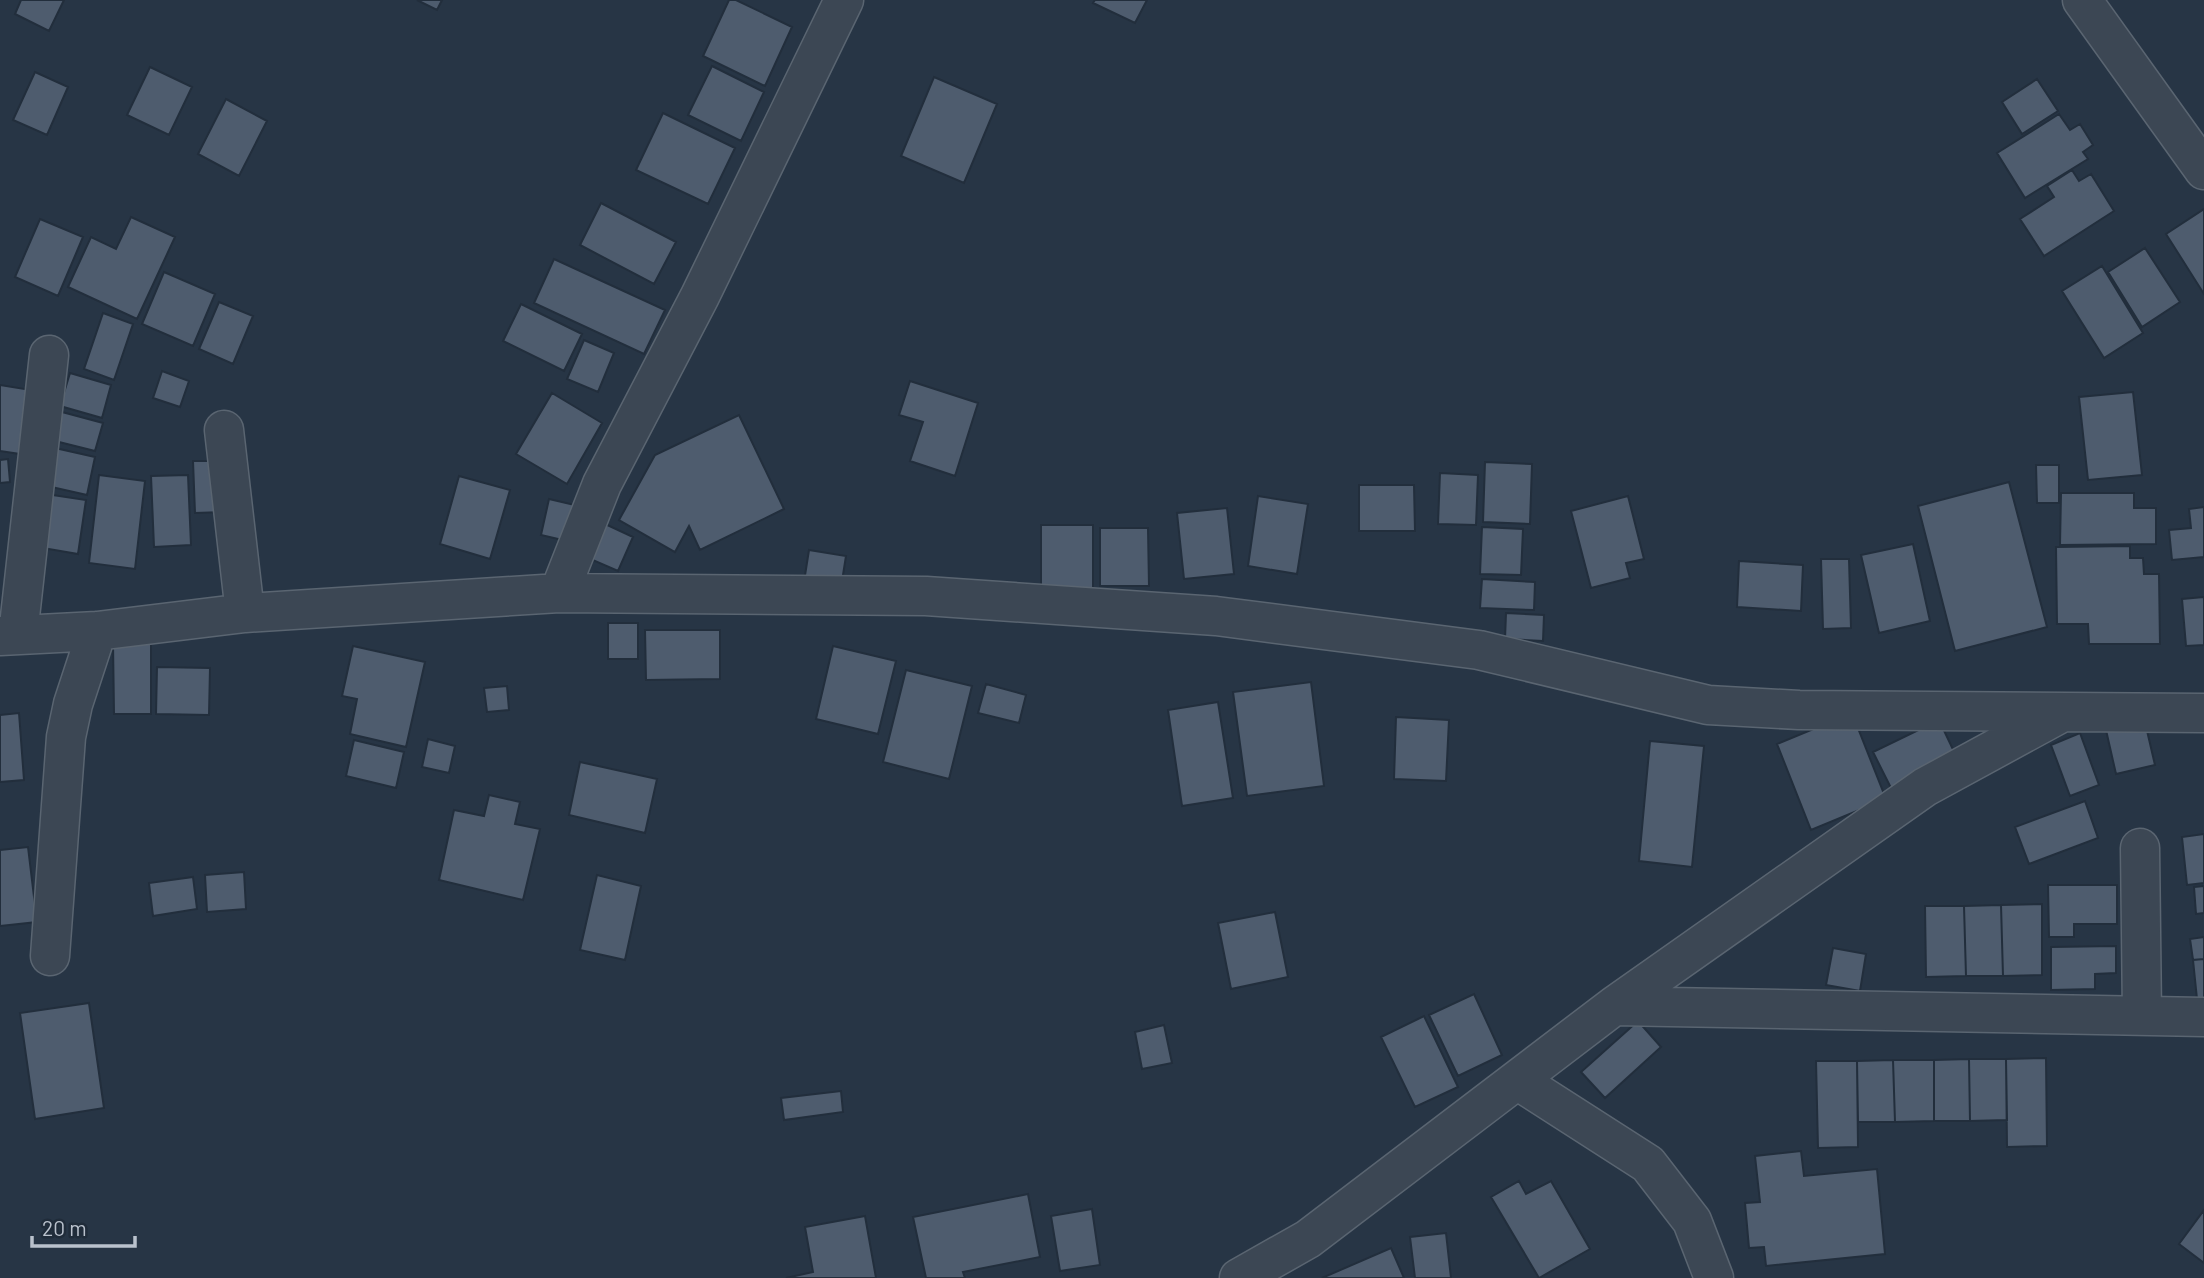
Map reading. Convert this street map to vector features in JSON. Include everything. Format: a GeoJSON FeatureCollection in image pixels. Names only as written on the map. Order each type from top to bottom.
{"type":"FeatureCollection","features":[{"type":"Feature","properties":{"kind":"street"},"geometry":{"type":"LineString","coordinates":[[559,593],[602,484],[700,296],[844,0]]}},
{"type":"Feature","properties":{"kind":"street"},"geometry":{"type":"LineString","coordinates":[[2082,0],[2204,170]]}},
{"type":"Feature","properties":{"kind":"street"},"geometry":{"type":"LineString","coordinates":[[48,355],[9,635],[97,631],[245,613],[559,593],[926,596],[1216,615],[1479,650],[1708,705],[1799,710],[2204,713]]}},
{"type":"Feature","properties":{"kind":"street"},"geometry":{"type":"LineString","coordinates":[[223,430],[245,613]]}},
{"type":"Feature","properties":{"kind":"street"},"geometry":{"type":"LineString","coordinates":[[50,956],[66,737],[73,704],[97,631]]}},
{"type":"Feature","properties":{"kind":"street"},"geometry":{"type":"LineString","coordinates":[[1239,1278],[1308,1239],[1614,1006],[1925,787],[2066,711]]}},
{"type":"Feature","properties":{"kind":"street"},"geometry":{"type":"LineString","coordinates":[[2140,848],[2142,1016]]}},
{"type":"Feature","properties":{"kind":"street"},"geometry":{"type":"LineString","coordinates":[[1614,1006],[2204,1017]]}},
{"type":"Feature","properties":{"kind":"street"},"geometry":{"type":"LineString","coordinates":[[1517,1080],[1648,1164],[1692,1221],[1714,1278]]}},
{"type":"Feature","properties":{"kind":"building"},"geometry":{"type":"Polygon","coordinates":[[[21,0],[64,0],[49,31],[15,14],[21,0]]]}},
{"type":"Feature","properties":{"kind":"building"},"geometry":{"type":"Polygon","coordinates":[[[417,0],[442,0],[437,10],[417,0]]]}},
{"type":"Feature","properties":{"kind":"building"},"geometry":{"type":"Polygon","coordinates":[[[729,0],[736,0],[792,27],[765,86],[703,56],[729,0]]]}},
{"type":"Feature","properties":{"kind":"building"},"geometry":{"type":"Polygon","coordinates":[[[1095,0],[1147,0],[1135,23],[1093,3],[1095,0]]]}},
{"type":"Feature","properties":{"kind":"building"},"geometry":{"type":"Polygon","coordinates":[[[712,66],[764,92],[741,141],[688,115],[712,66]]]}},
{"type":"Feature","properties":{"kind":"building"},"geometry":{"type":"Polygon","coordinates":[[[150,67],[192,87],[169,135],[127,115],[150,67]]]}},
{"type":"Feature","properties":{"kind":"building"},"geometry":{"type":"Polygon","coordinates":[[[35,72],[68,87],[47,135],[13,120],[35,72]]]}},
{"type":"Feature","properties":{"kind":"building"},"geometry":{"type":"Polygon","coordinates":[[[934,77],[997,104],[964,183],[901,156],[934,77]]]}},
{"type":"Feature","properties":{"kind":"building"},"geometry":{"type":"Polygon","coordinates":[[[2037,79],[2058,111],[2022,134],[2002,102],[2037,79]]]}},
{"type":"Feature","properties":{"kind":"building"},"geometry":{"type":"Polygon","coordinates":[[[226,99],[267,121],[239,176],[198,154],[226,99]]]}},
{"type":"Feature","properties":{"kind":"building"},"geometry":{"type":"Polygon","coordinates":[[[663,113],[735,148],[708,204],[636,170],[663,113]]]}},
{"type":"Feature","properties":{"kind":"building"},"geometry":{"type":"Polygon","coordinates":[[[2059,114],[2070,130],[2080,124],[2093,145],[2083,152],[2088,159],[2025,198],[1997,153],[2059,114]]]}},
{"type":"Feature","properties":{"kind":"building"},"geometry":{"type":"Polygon","coordinates":[[[2072,170],[2079,181],[2091,174],[2114,211],[2044,256],[2020,219],[2054,197],[2047,186],[2072,170]]]}},
{"type":"Feature","properties":{"kind":"building"},"geometry":{"type":"Polygon","coordinates":[[[601,203],[676,242],[654,284],[580,245],[601,203]]]}},
{"type":"Feature","properties":{"kind":"building"},"geometry":{"type":"Polygon","coordinates":[[[2204,209],[2204,294],[2166,234],[2204,209]]]}},
{"type":"Feature","properties":{"kind":"building"},"geometry":{"type":"Polygon","coordinates":[[[131,217],[175,237],[137,319],[68,287],[91,237],[116,249],[131,217]]]}},
{"type":"Feature","properties":{"kind":"building"},"geometry":{"type":"Polygon","coordinates":[[[40,219],[83,237],[58,296],[15,277],[40,219]]]}},
{"type":"Feature","properties":{"kind":"building"},"geometry":{"type":"Polygon","coordinates":[[[2145,248],[2180,302],[2142,327],[2108,272],[2145,248]]]}},
{"type":"Feature","properties":{"kind":"building"},"geometry":{"type":"Polygon","coordinates":[[[554,259],[665,310],[644,354],[534,303],[554,259]]]}},
{"type":"Feature","properties":{"kind":"building"},"geometry":{"type":"Polygon","coordinates":[[[2102,266],[2143,333],[2104,358],[2062,291],[2102,266]]]}},
{"type":"Feature","properties":{"kind":"building"},"geometry":{"type":"Polygon","coordinates":[[[164,272],[215,294],[193,346],[142,324],[164,272]]]}},
{"type":"Feature","properties":{"kind":"building"},"geometry":{"type":"Polygon","coordinates":[[[219,302],[253,316],[233,364],[199,349],[219,302]]]}},
{"type":"Feature","properties":{"kind":"building"},"geometry":{"type":"Polygon","coordinates":[[[521,304],[582,334],[564,371],[503,341],[521,304]]]}},
{"type":"Feature","properties":{"kind":"building"},"geometry":{"type":"Polygon","coordinates":[[[103,313],[133,324],[114,380],[84,369],[103,313]]]}},
{"type":"Feature","properties":{"kind":"building"},"geometry":{"type":"Polygon","coordinates":[[[584,340],[614,353],[598,392],[567,379],[584,340]]]}},
{"type":"Feature","properties":{"kind":"building"},"geometry":{"type":"Polygon","coordinates":[[[162,371],[189,381],[180,407],[153,398],[162,371]]]}},
{"type":"Feature","properties":{"kind":"building"},"geometry":{"type":"Polygon","coordinates":[[[70,373],[111,385],[102,418],[60,406],[70,373]]]}},
{"type":"Feature","properties":{"kind":"building"},"geometry":{"type":"Polygon","coordinates":[[[910,381],[978,403],[955,476],[910,461],[923,422],[899,415],[910,381]]]}},
{"type":"Feature","properties":{"kind":"building"},"geometry":{"type":"Polygon","coordinates":[[[0,385],[31,390],[20,454],[0,451],[0,385]]]}},
{"type":"Feature","properties":{"kind":"building"},"geometry":{"type":"Polygon","coordinates":[[[2133,392],[2142,475],[2088,480],[2079,397],[2133,392]]]}},
{"type":"Feature","properties":{"kind":"building"},"geometry":{"type":"Polygon","coordinates":[[[552,393],[602,423],[567,484],[516,454],[552,393]]]}},
{"type":"Feature","properties":{"kind":"building"},"geometry":{"type":"Polygon","coordinates":[[[62,412],[103,423],[95,451],[55,441],[62,412]]]}},
{"type":"Feature","properties":{"kind":"building"},"geometry":{"type":"Polygon","coordinates":[[[739,415],[784,509],[700,550],[689,526],[675,552],[619,520],[655,455],[739,415]]]}},
{"type":"Feature","properties":{"kind":"building"},"geometry":{"type":"Polygon","coordinates":[[[55,448],[95,457],[87,495],[47,486],[55,448]]]}},
{"type":"Feature","properties":{"kind":"building"},"geometry":{"type":"Polygon","coordinates":[[[8,459],[10,482],[0,483],[0,460],[8,459]]]}},
{"type":"Feature","properties":{"kind":"building"},"geometry":{"type":"Polygon","coordinates":[[[193,461],[223,461],[224,512],[195,513],[193,461]]]}},
{"type":"Feature","properties":{"kind":"building"},"geometry":{"type":"Polygon","coordinates":[[[1485,462],[1532,464],[1530,524],[1483,522],[1485,462]]]}},
{"type":"Feature","properties":{"kind":"building"},"geometry":{"type":"Polygon","coordinates":[[[2036,465],[2059,465],[2059,503],[2037,503],[2036,465]]]}},
{"type":"Feature","properties":{"kind":"building"},"geometry":{"type":"Polygon","coordinates":[[[1440,473],[1478,475],[1476,525],[1438,524],[1440,473]]]}},
{"type":"Feature","properties":{"kind":"building"},"geometry":{"type":"Polygon","coordinates":[[[99,475],[145,481],[135,569],[89,563],[99,475]]]}},
{"type":"Feature","properties":{"kind":"building"},"geometry":{"type":"Polygon","coordinates":[[[188,475],[191,545],[154,547],[151,476],[188,475]]]}},
{"type":"Feature","properties":{"kind":"building"},"geometry":{"type":"Polygon","coordinates":[[[459,476],[510,490],[490,559],[440,544],[459,476]]]}},
{"type":"Feature","properties":{"kind":"building"},"geometry":{"type":"Polygon","coordinates":[[[2009,482],[2047,627],[1955,651],[1918,506],[2009,482]]]}},
{"type":"Feature","properties":{"kind":"building"},"geometry":{"type":"Polygon","coordinates":[[[1359,485],[1414,485],[1415,531],[1359,531],[1359,485]]]}},
{"type":"Feature","properties":{"kind":"building"},"geometry":{"type":"Polygon","coordinates":[[[2061,493],[2134,493],[2134,508],[2156,508],[2156,544],[2060,545],[2061,493]]]}},
{"type":"Feature","properties":{"kind":"building"},"geometry":{"type":"Polygon","coordinates":[[[46,494],[86,500],[78,554],[37,547],[46,494]]]}},
{"type":"Feature","properties":{"kind":"building"},"geometry":{"type":"Polygon","coordinates":[[[1258,496],[1308,504],[1297,574],[1248,566],[1258,496]]]}},
{"type":"Feature","properties":{"kind":"building"},"geometry":{"type":"Polygon","coordinates":[[[1628,496],[1644,559],[1626,563],[1630,578],[1591,588],[1571,511],[1628,496]]]}},
{"type":"Feature","properties":{"kind":"building"},"geometry":{"type":"Polygon","coordinates":[[[549,499],[579,506],[571,542],[541,535],[549,499]]]}},
{"type":"Feature","properties":{"kind":"building"},"geometry":{"type":"Polygon","coordinates":[[[2204,507],[2204,557],[2172,560],[2169,530],[2191,528],[2189,509],[2204,507]]]}},
{"type":"Feature","properties":{"kind":"building"},"geometry":{"type":"Polygon","coordinates":[[[1227,508],[1234,574],[1184,579],[1177,513],[1227,508]]]}},
{"type":"Feature","properties":{"kind":"building"},"geometry":{"type":"Polygon","coordinates":[[[603,523],[633,537],[618,571],[588,558],[603,523]]]}},
{"type":"Feature","properties":{"kind":"building"},"geometry":{"type":"Polygon","coordinates":[[[1041,525],[1093,525],[1093,589],[1041,589],[1041,525]]]}},
{"type":"Feature","properties":{"kind":"building"},"geometry":{"type":"Polygon","coordinates":[[[1482,527],[1523,529],[1521,575],[1480,574],[1482,527]]]}},
{"type":"Feature","properties":{"kind":"building"},"geometry":{"type":"Polygon","coordinates":[[[1100,528],[1148,528],[1149,586],[1100,586],[1100,528]]]}},
{"type":"Feature","properties":{"kind":"building"},"geometry":{"type":"Polygon","coordinates":[[[1913,544],[1930,621],[1879,633],[1861,555],[1913,544]]]}},
{"type":"Feature","properties":{"kind":"building"},"geometry":{"type":"Polygon","coordinates":[[[2130,546],[2130,558],[2143,558],[2144,574],[2159,574],[2160,644],[2089,644],[2088,624],[2057,624],[2056,547],[2130,546]]]}},
{"type":"Feature","properties":{"kind":"building"},"geometry":{"type":"Polygon","coordinates":[[[809,550],[846,556],[840,594],[803,588],[809,550]]]}},
{"type":"Feature","properties":{"kind":"building"},"geometry":{"type":"Polygon","coordinates":[[[1821,559],[1849,559],[1851,628],[1823,629],[1821,559]]]}},
{"type":"Feature","properties":{"kind":"building"},"geometry":{"type":"Polygon","coordinates":[[[1739,561],[1803,565],[1801,611],[1737,607],[1739,561]]]}},
{"type":"Feature","properties":{"kind":"building"},"geometry":{"type":"Polygon","coordinates":[[[1482,579],[1535,582],[1534,610],[1480,608],[1482,579]]]}},
{"type":"Feature","properties":{"kind":"building"},"geometry":{"type":"Polygon","coordinates":[[[2204,597],[2204,645],[2186,646],[2182,599],[2204,597]]]}},
{"type":"Feature","properties":{"kind":"building"},"geometry":{"type":"Polygon","coordinates":[[[1506,613],[1544,615],[1543,641],[1505,639],[1506,613]]]}},
{"type":"Feature","properties":{"kind":"building"},"geometry":{"type":"Polygon","coordinates":[[[608,623],[638,623],[638,659],[608,659],[608,623]]]}},
{"type":"Feature","properties":{"kind":"building"},"geometry":{"type":"Polygon","coordinates":[[[645,630],[720,630],[720,679],[646,680],[645,630]]]}},
{"type":"Feature","properties":{"kind":"building"},"geometry":{"type":"Polygon","coordinates":[[[113,643],[151,644],[151,714],[114,714],[113,643]]]}},
{"type":"Feature","properties":{"kind":"building"},"geometry":{"type":"Polygon","coordinates":[[[353,646],[425,662],[406,747],[350,734],[357,699],[342,696],[353,646]]]}},
{"type":"Feature","properties":{"kind":"building"},"geometry":{"type":"Polygon","coordinates":[[[833,646],[896,661],[878,734],[816,719],[833,646]]]}},
{"type":"Feature","properties":{"kind":"building"},"geometry":{"type":"Polygon","coordinates":[[[157,667],[210,668],[209,715],[156,714],[157,667]]]}},
{"type":"Feature","properties":{"kind":"building"},"geometry":{"type":"Polygon","coordinates":[[[906,670],[972,686],[949,779],[883,762],[906,670]]]}},
{"type":"Feature","properties":{"kind":"building"},"geometry":{"type":"Polygon","coordinates":[[[1311,682],[1324,786],[1247,796],[1233,692],[1311,682]]]}},
{"type":"Feature","properties":{"kind":"building"},"geometry":{"type":"Polygon","coordinates":[[[986,684],[1026,695],[1019,723],[978,713],[986,684]]]}},
{"type":"Feature","properties":{"kind":"building"},"geometry":{"type":"Polygon","coordinates":[[[507,686],[509,710],[487,712],[484,688],[507,686]]]}},
{"type":"Feature","properties":{"kind":"building"},"geometry":{"type":"Polygon","coordinates":[[[1218,702],[1233,798],[1182,806],[1168,710],[1218,702]]]}},
{"type":"Feature","properties":{"kind":"building"},"geometry":{"type":"Polygon","coordinates":[[[19,713],[24,780],[0,782],[0,715],[19,713]]]}},
{"type":"Feature","properties":{"kind":"building"},"geometry":{"type":"Polygon","coordinates":[[[1852,713],[1886,799],[1811,830],[1777,744],[1852,713]]]}},
{"type":"Feature","properties":{"kind":"building"},"geometry":{"type":"Polygon","coordinates":[[[1396,717],[1449,720],[1446,781],[1394,779],[1396,717]]]}},
{"type":"Feature","properties":{"kind":"building"},"geometry":{"type":"Polygon","coordinates":[[[1939,720],[1958,760],[1893,792],[1873,752],[1939,720]]]}},
{"type":"Feature","properties":{"kind":"building"},"geometry":{"type":"Polygon","coordinates":[[[2145,722],[2155,765],[2116,774],[2106,730],[2145,722]]]}},
{"type":"Feature","properties":{"kind":"building"},"geometry":{"type":"Polygon","coordinates":[[[2080,733],[2099,785],[2070,796],[2051,745],[2080,733]]]}},
{"type":"Feature","properties":{"kind":"building"},"geometry":{"type":"Polygon","coordinates":[[[428,739],[455,746],[449,773],[422,767],[428,739]]]}},
{"type":"Feature","properties":{"kind":"building"},"geometry":{"type":"Polygon","coordinates":[[[354,740],[404,752],[396,788],[346,776],[354,740]]]}},
{"type":"Feature","properties":{"kind":"building"},"geometry":{"type":"Polygon","coordinates":[[[1650,741],[1704,746],[1692,867],[1639,861],[1650,741]]]}},
{"type":"Feature","properties":{"kind":"building"},"geometry":{"type":"Polygon","coordinates":[[[580,762],[657,779],[645,833],[569,815],[580,762]]]}},
{"type":"Feature","properties":{"kind":"building"},"geometry":{"type":"Polygon","coordinates":[[[489,795],[520,802],[515,824],[540,829],[523,900],[439,880],[454,810],[484,816],[489,795]]]}},
{"type":"Feature","properties":{"kind":"building"},"geometry":{"type":"Polygon","coordinates":[[[2085,801],[2098,838],[2029,864],[2015,827],[2085,801]]]}},
{"type":"Feature","properties":{"kind":"building"},"geometry":{"type":"Polygon","coordinates":[[[2204,834],[2204,883],[2187,885],[2182,837],[2204,834]]]}},
{"type":"Feature","properties":{"kind":"building"},"geometry":{"type":"Polygon","coordinates":[[[28,847],[37,922],[0,926],[0,850],[28,847]]]}},
{"type":"Feature","properties":{"kind":"building"},"geometry":{"type":"Polygon","coordinates":[[[244,872],[246,909],[207,912],[205,875],[244,872]]]}},
{"type":"Feature","properties":{"kind":"building"},"geometry":{"type":"Polygon","coordinates":[[[597,875],[641,886],[625,960],[580,950],[597,875]]]}},
{"type":"Feature","properties":{"kind":"building"},"geometry":{"type":"Polygon","coordinates":[[[193,877],[197,909],[153,916],[149,883],[193,877]]]}},
{"type":"Feature","properties":{"kind":"building"},"geometry":{"type":"Polygon","coordinates":[[[2048,885],[2117,885],[2117,924],[2074,924],[2074,937],[2049,937],[2048,885]]]}},
{"type":"Feature","properties":{"kind":"building"},"geometry":{"type":"Polygon","coordinates":[[[2204,886],[2204,913],[2196,914],[2194,887],[2204,886]]]}},
{"type":"Feature","properties":{"kind":"building"},"geometry":{"type":"Polygon","coordinates":[[[2042,904],[2042,975],[2003,976],[2001,905],[2042,904]]]}},
{"type":"Feature","properties":{"kind":"building"},"geometry":{"type":"Polygon","coordinates":[[[2001,905],[2003,976],[1966,976],[1964,906],[2001,905]]]}},
{"type":"Feature","properties":{"kind":"building"},"geometry":{"type":"Polygon","coordinates":[[[1925,906],[1964,906],[1966,976],[1926,977],[1925,906]]]}},
{"type":"Feature","properties":{"kind":"building"},"geometry":{"type":"Polygon","coordinates":[[[1275,912],[1288,977],[1231,989],[1218,923],[1275,912]]]}},
{"type":"Feature","properties":{"kind":"building"},"geometry":{"type":"Polygon","coordinates":[[[2204,937],[2204,959],[2193,960],[2190,939],[2204,937]]]}},
{"type":"Feature","properties":{"kind":"building"},"geometry":{"type":"Polygon","coordinates":[[[2116,946],[2116,973],[2095,974],[2095,989],[2051,990],[2051,947],[2116,946]]]}},
{"type":"Feature","properties":{"kind":"building"},"geometry":{"type":"Polygon","coordinates":[[[1833,948],[1866,954],[1860,991],[1826,985],[1833,948]]]}},
{"type":"Feature","properties":{"kind":"building"},"geometry":{"type":"Polygon","coordinates":[[[2204,959],[2204,998],[2197,999],[2193,960],[2204,959]]]}},
{"type":"Feature","properties":{"kind":"building"},"geometry":{"type":"Polygon","coordinates":[[[1474,994],[1502,1055],[1458,1076],[1429,1015],[1474,994]]]}},
{"type":"Feature","properties":{"kind":"building"},"geometry":{"type":"Polygon","coordinates":[[[89,1003],[104,1108],[35,1119],[20,1013],[89,1003]]]}},
{"type":"Feature","properties":{"kind":"building"},"geometry":{"type":"Polygon","coordinates":[[[1424,1016],[1458,1087],[1415,1107],[1381,1037],[1424,1016]]]}},
{"type":"Feature","properties":{"kind":"building"},"geometry":{"type":"Polygon","coordinates":[[[1638,1021],[1661,1047],[1605,1098],[1581,1072],[1638,1021]]]}},
{"type":"Feature","properties":{"kind":"building"},"geometry":{"type":"Polygon","coordinates":[[[1164,1025],[1172,1063],[1142,1069],[1135,1032],[1164,1025]]]}},
{"type":"Feature","properties":{"kind":"building"},"geometry":{"type":"Polygon","coordinates":[[[2046,1058],[2047,1146],[2007,1147],[2006,1059],[2046,1058]]]}},
{"type":"Feature","properties":{"kind":"building"},"geometry":{"type":"Polygon","coordinates":[[[1969,1059],[2006,1059],[2007,1120],[1970,1121],[1969,1059]]]}},
{"type":"Feature","properties":{"kind":"building"},"geometry":{"type":"Polygon","coordinates":[[[1969,1059],[1970,1121],[1934,1121],[1934,1060],[1969,1059]]]}},
{"type":"Feature","properties":{"kind":"building"},"geometry":{"type":"Polygon","coordinates":[[[1893,1060],[1934,1060],[1934,1121],[1895,1122],[1893,1060]]]}},
{"type":"Feature","properties":{"kind":"building"},"geometry":{"type":"Polygon","coordinates":[[[1893,1060],[1895,1122],[1858,1122],[1857,1061],[1893,1060]]]}},
{"type":"Feature","properties":{"kind":"building"},"geometry":{"type":"Polygon","coordinates":[[[1816,1061],[1857,1061],[1858,1147],[1818,1148],[1816,1061]]]}},
{"type":"Feature","properties":{"kind":"building"},"geometry":{"type":"Polygon","coordinates":[[[841,1091],[843,1112],[784,1120],[781,1098],[841,1091]]]}},
{"type":"Feature","properties":{"kind":"building"},"geometry":{"type":"Polygon","coordinates":[[[1801,1151],[1804,1176],[1877,1169],[1885,1254],[1766,1266],[1764,1247],[1749,1248],[1745,1203],[1760,1202],[1755,1156],[1801,1151]]]}},
{"type":"Feature","properties":{"kind":"building"},"geometry":{"type":"Polygon","coordinates":[[[1519,1181],[1526,1194],[1551,1181],[1590,1249],[1539,1278],[1491,1197],[1519,1181]]]}},
{"type":"Feature","properties":{"kind":"building"},"geometry":{"type":"Polygon","coordinates":[[[1028,1194],[1040,1257],[963,1272],[965,1278],[926,1278],[913,1217],[1028,1194]]]}},
{"type":"Feature","properties":{"kind":"building"},"geometry":{"type":"Polygon","coordinates":[[[1092,1209],[1100,1265],[1060,1271],[1051,1216],[1092,1209]]]}},
{"type":"Feature","properties":{"kind":"building"},"geometry":{"type":"Polygon","coordinates":[[[2204,1210],[2204,1263],[2179,1244],[2204,1210]]]}},
{"type":"Feature","properties":{"kind":"building"},"geometry":{"type":"Polygon","coordinates":[[[865,1216],[876,1278],[786,1278],[813,1272],[805,1227],[865,1216]]]}},
{"type":"Feature","properties":{"kind":"building"},"geometry":{"type":"Polygon","coordinates":[[[1446,1233],[1451,1278],[1415,1278],[1410,1237],[1446,1233]]]}},
{"type":"Feature","properties":{"kind":"building"},"geometry":{"type":"Polygon","coordinates":[[[1391,1248],[1404,1278],[1322,1278],[1391,1248]]]}}]}
